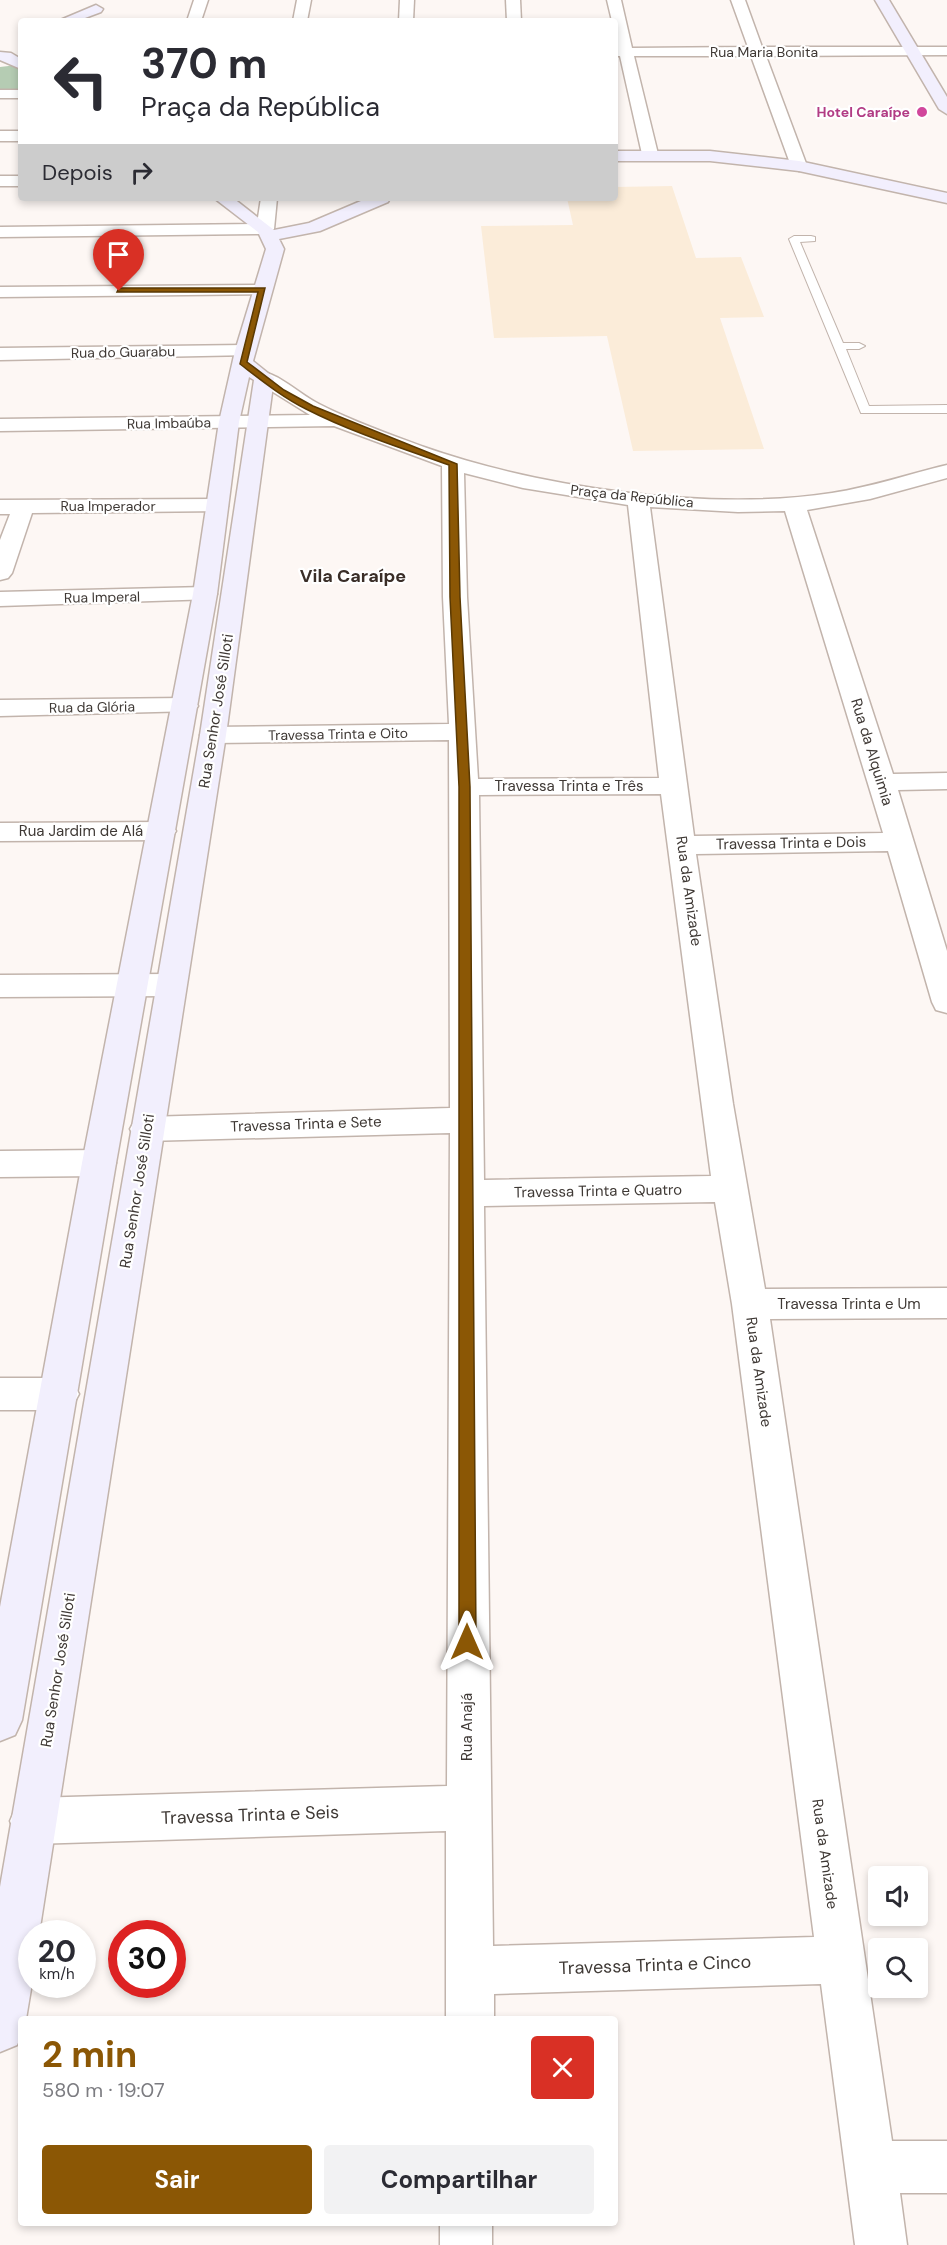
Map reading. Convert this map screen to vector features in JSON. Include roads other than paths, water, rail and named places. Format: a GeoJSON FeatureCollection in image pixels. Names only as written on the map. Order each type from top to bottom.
{"type":"FeatureCollection","features":[{"type":"Feature","properties":{"kind":"street"},"geometry":{"type":"LineString","coordinates":[[195,18],[201,0]]}},
{"type":"Feature","properties":{"kind":"street"},"geometry":{"type":"LineString","coordinates":[[301,18],[304,0]]}},
{"type":"Feature","properties":{"kind":"street"},"geometry":{"type":"LineString","coordinates":[[406,18],[407,0]]}},
{"type":"Feature","properties":{"kind":"street"},"geometry":{"type":"LineString","coordinates":[[513,0],[514,18]]}},
{"type":"Feature","properties":{"kind":"street"},"geometry":{"type":"LineString","coordinates":[[614,0],[616,18]]}},
{"type":"Feature","properties":{"kind":"street"},"geometry":{"type":"LineString","coordinates":[[738,0],[799,166]]}},
{"type":"Feature","properties":{"kind":"street"},"geometry":{"type":"LineString","coordinates":[[882,0],[947,109]]}},
{"type":"Feature","properties":{"kind":"street"},"geometry":{"type":"LineString","coordinates":[[897,0],[917,29],[940,51],[942,67]]}},
{"type":"Feature","properties":{"kind":"street"},"geometry":{"type":"LineString","coordinates":[[81,2],[91,4],[92,15]]}},
{"type":"Feature","properties":{"kind":"street"},"geometry":{"type":"LineString","coordinates":[[618,30],[621,52],[650,154]]}},
{"type":"Feature","properties":{"kind":"street","name":"Rua Maria Bonita"},"geometry":{"type":"LineString","coordinates":[[621,52],[940,51]]}},
{"type":"Feature","properties":{"kind":"street"},"geometry":{"type":"LineString","coordinates":[[0,94],[18,94]]}},
{"type":"Feature","properties":{"kind":"street"},"geometry":{"type":"LineString","coordinates":[[0,136],[18,136]]}},
{"type":"Feature","properties":{"kind":"street"},"geometry":{"type":"LineString","coordinates":[[618,156],[650,154],[710,156],[799,166],[947,198]]}},
{"type":"Feature","properties":{"kind":"street"},"geometry":{"type":"LineString","coordinates":[[0,181],[18,181]]}},
{"type":"Feature","properties":{"kind":"street"},"geometry":{"type":"LineString","coordinates":[[226,201],[270,238]]}},
{"type":"Feature","properties":{"kind":"street"},"geometry":{"type":"LineString","coordinates":[[269,201],[270,238]]}},
{"type":"Feature","properties":{"kind":"street"},"geometry":{"type":"LineString","coordinates":[[0,232],[270,238],[314,227],[375,201]]}},
{"type":"Feature","properties":{"kind":"street","name":"Rua Senhor José Silloti"},"geometry":{"type":"LineString","coordinates":[[0,2028],[213,735],[243,422],[270,238]]}},
{"type":"Feature","properties":{"kind":"street"},"geometry":{"type":"LineString","coordinates":[[0,292],[263,290]]}},
{"type":"Feature","properties":{"kind":"street","name":"Rua do Guarabu"},"geometry":{"type":"LineString","coordinates":[[0,354],[251,364]]}},
{"type":"Feature","properties":{"kind":"street","name":"Praça da República"},"geometry":{"type":"LineString","coordinates":[[251,364],[281,392],[338,421],[453,464],[580,493],[638,499],[794,504],[867,493],[947,471]]}},
{"type":"Feature","properties":{"kind":"street","name":"Rua Imbaúba"},"geometry":{"type":"LineString","coordinates":[[0,425],[338,421]]}},
{"type":"Feature","properties":{"kind":"street","name":"Rua Senhor José Silloti"},"geometry":{"type":"LineString","coordinates":[[0,1720],[4,1676],[60,1394],[99,1163],[134,985],[205,594],[217,506],[243,422]]}},
{"type":"Feature","properties":{"kind":"street","name":"Rua Anajá"},"geometry":{"type":"LineString","coordinates":[[453,464],[455,597],[465,787],[470,2016]]}},
{"type":"Feature","properties":{"kind":"street","name":"Rua da Amizade"},"geometry":{"type":"LineString","coordinates":[[638,499],[674,786],[729,1189],[750,1304],[839,1960],[881,2245]]}},
{"type":"Feature","properties":{"kind":"street","name":"Rua da Alquimia"},"geometry":{"type":"LineString","coordinates":[[794,504],[882,782],[947,1002]]}},
{"type":"Feature","properties":{"kind":"street","name":"Rua Imperador"},"geometry":{"type":"LineString","coordinates":[[0,507],[217,506]]}},
{"type":"Feature","properties":{"kind":"street"},"geometry":{"type":"LineString","coordinates":[[0,573],[23,507]]}},
{"type":"Feature","properties":{"kind":"street","name":"Rua Imperal"},"geometry":{"type":"LineString","coordinates":[[0,599],[205,594]]}},
{"type":"Feature","properties":{"kind":"street","name":"Rua da Glória"},"geometry":{"type":"LineString","coordinates":[[0,708],[185,706]]}},
{"type":"Feature","properties":{"kind":"street","name":"Travessa Trinta e Oito"},"geometry":{"type":"LineString","coordinates":[[213,735],[462,732]]}},
{"type":"Feature","properties":{"kind":"street"},"geometry":{"type":"LineString","coordinates":[[882,782],[947,781]]}},
{"type":"Feature","properties":{"kind":"street","name":"Travessa Trinta e Três"},"geometry":{"type":"LineString","coordinates":[[465,787],[674,786]]}},
{"type":"Feature","properties":{"kind":"street","name":"Rua Jardim de Alá"},"geometry":{"type":"LineString","coordinates":[[0,831],[162,831]]}},
{"type":"Feature","properties":{"kind":"street","name":"Travessa Trinta e Dois"},"geometry":{"type":"LineString","coordinates":[[683,845],[899,842]]}},
{"type":"Feature","properties":{"kind":"street"},"geometry":{"type":"LineString","coordinates":[[0,986],[171,985]]}},
{"type":"Feature","properties":{"kind":"street","name":"Travessa Trinta e Sete"},"geometry":{"type":"LineString","coordinates":[[147,1129],[465,1120]]}},
{"type":"Feature","properties":{"kind":"street"},"geometry":{"type":"LineString","coordinates":[[0,1164],[99,1163]]}},
{"type":"Feature","properties":{"kind":"street","name":"Travessa Trinta e Quatro"},"geometry":{"type":"LineString","coordinates":[[467,1192],[729,1189]]}},
{"type":"Feature","properties":{"kind":"street","name":"Travessa Trinta e Um"},"geometry":{"type":"LineString","coordinates":[[750,1304],[947,1303]]}},
{"type":"Feature","properties":{"kind":"street"},"geometry":{"type":"LineString","coordinates":[[0,1394],[60,1394]]}},
{"type":"Feature","properties":{"kind":"street","name":"Travessa Trinta e Seis"},"geometry":{"type":"LineString","coordinates":[[33,1821],[468,1808]]}},
{"type":"Feature","properties":{"kind":"street","name":"Travessa Trinta e Cinco"},"geometry":{"type":"LineString","coordinates":[[471,1971],[839,1960]]}},
{"type":"Feature","properties":{"kind":"street"},"geometry":{"type":"LineString","coordinates":[[870,2167],[947,2167]]}},
{"type":"Feature","properties":{"kind":"street"},"geometry":{"type":"LineString","coordinates":[[466,2226],[466,2245]]}},
{"type":"Feature","properties":{"kind":"lane"},"geometry":{"type":"LineString","coordinates":[[811,239],[794,239],[865,410],[947,408]]}},
{"type":"Feature","properties":{"kind":"lane"},"geometry":{"type":"LineString","coordinates":[[838,346],[859,346]]}},
{"type":"Feature","properties":{"kind":"place","name":"Hotel Caraípe"},"geometry":{"type":"Point","coordinates":[922,112]}},
{"type":"Feature","properties":{"kind":"district","name":"Vila Caraípe"},"geometry":{"type":"Point","coordinates":[353,576]}}]}
